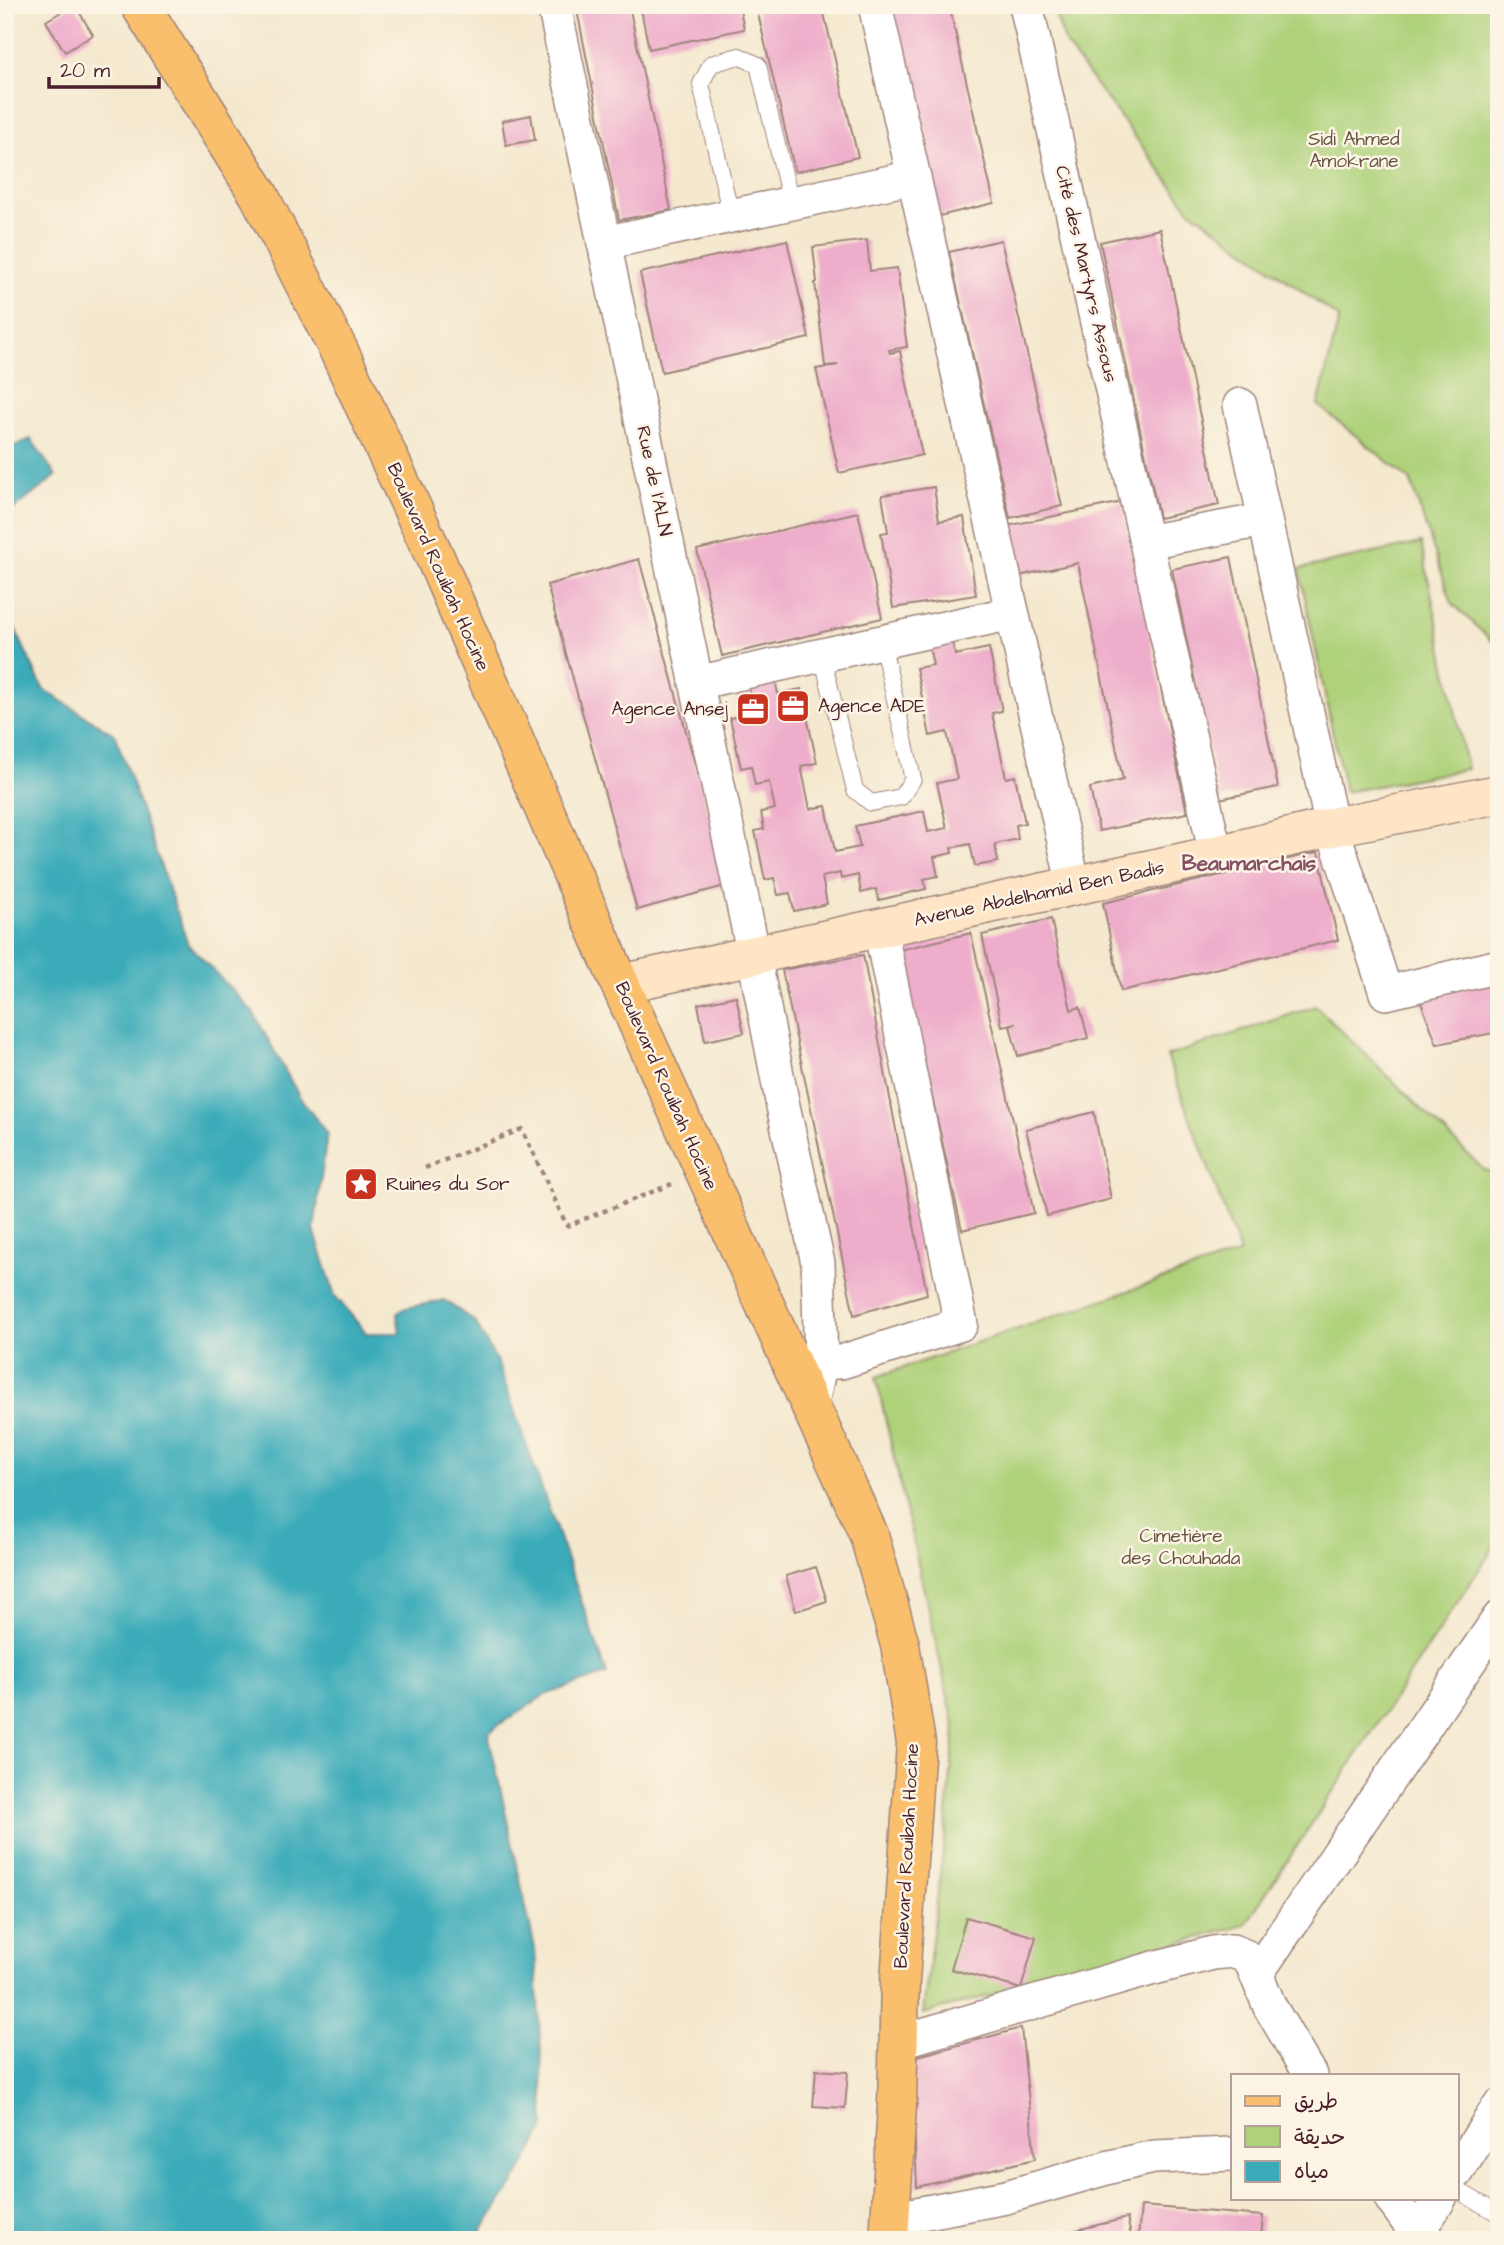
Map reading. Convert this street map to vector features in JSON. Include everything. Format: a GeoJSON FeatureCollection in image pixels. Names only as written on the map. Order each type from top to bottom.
{"type":"FeatureCollection","features":[{"type":"Feature","properties":{"kind":"main road","name":"Boulevard Rouibah Hocine"},"geometry":{"type":"LineString","coordinates":[[140,5],[259,195],[338,349],[434,555],[620,984],[869,1535],[900,1645],[915,1743],[900,1981],[897,2105],[889,2230]]}},
{"type":"Feature","properties":{"kind":"main road","name":"Avenue Abdelhamid Ben Badis"},"geometry":{"type":"LineString","coordinates":[[620,984],[1216,855],[1332,827],[1499,794]]}},
{"type":"Feature","properties":{"kind":"street","name":"Rue de l'ALN"},"geometry":{"type":"LineString","coordinates":[[554,5],[818,1263],[821,1362],[811,1407]]}},
{"type":"Feature","properties":{"kind":"street"},"geometry":{"type":"LineString","coordinates":[[875,5],[1074,886]]}},
{"type":"Feature","properties":{"kind":"street","name":"Cité des Martyrs Assous"},"geometry":{"type":"LineString","coordinates":[[1026,5],[1216,855]]}},
{"type":"Feature","properties":{"kind":"street"},"geometry":{"type":"LineString","coordinates":[[604,243],[914,177]]}},
{"type":"Feature","properties":{"kind":"street"},"geometry":{"type":"LineString","coordinates":[[1240,405],[1332,827],[1386,993],[1499,966]]}},
{"type":"Feature","properties":{"kind":"street"},"geometry":{"type":"LineString","coordinates":[[1146,542],[1264,520]]}},
{"type":"Feature","properties":{"kind":"street"},"geometry":{"type":"LineString","coordinates":[[696,683],[1012,614]]}},
{"type":"Feature","properties":{"kind":"street"},"geometry":{"type":"LineString","coordinates":[[821,1362],[841,1362],[961,1324],[880,928]]}},
{"type":"Feature","properties":{"kind":"street"},"geometry":{"type":"LineString","coordinates":[[1257,1973],[1499,1618]]}},
{"type":"Feature","properties":{"kind":"street"},"geometry":{"type":"LineString","coordinates":[[898,2042],[1154,1968],[1232,1951],[1249,1960],[1270,2007],[1309,2074]]}},
{"type":"Feature","properties":{"kind":"street"},"geometry":{"type":"LineString","coordinates":[[1458,2170],[1499,2106]]}},
{"type":"Feature","properties":{"kind":"street"},"geometry":{"type":"LineString","coordinates":[[889,2230],[1110,2166],[1154,2157],[1231,2154]]}},
{"type":"Feature","properties":{"kind":"street"},"geometry":{"type":"LineString","coordinates":[[1392,2200],[1417,2238],[1439,2200]]}},
{"type":"Feature","properties":{"kind":"lane"},"geometry":{"type":"LineString","coordinates":[[731,216],[701,84],[711,64],[739,56],[758,65],[791,203]]}},
{"type":"Feature","properties":{"kind":"lane"},"geometry":{"type":"LineString","coordinates":[[822,655],[855,790],[872,803],[901,797],[913,779],[882,642]]}},
{"type":"Feature","properties":{"kind":"lane"},"geometry":{"type":"LineString","coordinates":[[1458,2191],[1499,2214]]}},
{"type":"Feature","properties":{"kind":"path"},"geometry":{"type":"LineString","coordinates":[[425,1168],[522,1129],[567,1226],[703,1170]]}},
{"type":"Feature","properties":{"kind":"green space","name":"Sidi Ahmed Amokrane"},"geometry":{"type":"Polygon","coordinates":[[[1052,5],[1499,5],[1499,648],[1452,603],[1410,480],[1318,405],[1339,318],[1190,210],[1066,45],[1052,5]]]}},
{"type":"Feature","properties":{"kind":"green space"},"geometry":{"type":"Polygon","coordinates":[[[1421,543],[1467,769],[1345,792],[1299,569],[1421,543]]]}},
{"type":"Feature","properties":{"kind":"green space","name":"Cimetière des Chouhada"},"geometry":{"type":"Polygon","coordinates":[[[1316,1006],[1483,1169],[1499,1174],[1499,1539],[1245,1925],[923,2014],[955,1728],[876,1377],[1240,1253],[1167,1056],[1316,1006]]]}},
{"type":"Feature","properties":{"kind":"water"},"geometry":{"type":"Polygon","coordinates":[[[31,439],[56,476],[5,516],[5,450],[31,439]]]}},
{"type":"Feature","properties":{"kind":"water"},"geometry":{"type":"Polygon","coordinates":[[[5,551],[12,583],[12,622],[43,689],[115,735],[188,944],[253,1012],[299,1096],[327,1134],[314,1230],[335,1296],[366,1333],[400,1333],[397,1314],[402,1309],[444,1300],[475,1322],[498,1364],[607,1674],[545,1695],[488,1732],[535,1949],[545,2126],[519,2175],[475,2240],[5,2240],[5,551]]]}},
{"type":"Feature","properties":{"kind":"building"},"geometry":{"type":"Polygon","coordinates":[[[73,5],[93,35],[65,52],[46,21],[73,5]]]}},
{"type":"Feature","properties":{"kind":"building"},"geometry":{"type":"Polygon","coordinates":[[[576,5],[629,5],[671,210],[619,220],[576,5]]]}},
{"type":"Feature","properties":{"kind":"building"},"geometry":{"type":"Polygon","coordinates":[[[640,5],[739,5],[744,29],[649,49],[640,5]]]}},
{"type":"Feature","properties":{"kind":"building"},"geometry":{"type":"Polygon","coordinates":[[[756,5],[822,5],[858,157],[795,172],[756,5]]]}},
{"type":"Feature","properties":{"kind":"building"},"geometry":{"type":"Polygon","coordinates":[[[891,5],[949,5],[994,203],[939,216],[891,5]]]}},
{"type":"Feature","properties":{"kind":"building"},"geometry":{"type":"Polygon","coordinates":[[[531,115],[535,140],[506,145],[502,121],[531,115]]]}},
{"type":"Feature","properties":{"kind":"building"},"geometry":{"type":"Polygon","coordinates":[[[1160,229],[1219,505],[1159,518],[1100,242],[1160,229]]]}},
{"type":"Feature","properties":{"kind":"building"},"geometry":{"type":"Polygon","coordinates":[[[787,240],[809,338],[662,372],[640,273],[787,240]]]}},
{"type":"Feature","properties":{"kind":"building"},"geometry":{"type":"Polygon","coordinates":[[[867,240],[870,271],[897,268],[907,347],[889,350],[890,353],[900,351],[922,455],[839,473],[816,369],[838,365],[825,366],[813,247],[867,240]]]}},
{"type":"Feature","properties":{"kind":"building"},"geometry":{"type":"Polygon","coordinates":[[[1001,240],[1062,506],[1010,518],[949,252],[1001,240]]]}},
{"type":"Feature","properties":{"kind":"building"},"geometry":{"type":"Polygon","coordinates":[[[934,487],[939,521],[964,517],[976,595],[893,608],[881,533],[888,532],[882,495],[934,487]]]}},
{"type":"Feature","properties":{"kind":"building"},"geometry":{"type":"Polygon","coordinates":[[[1122,502],[1187,813],[1099,831],[1090,788],[1123,780],[1078,563],[1018,576],[1007,526],[1122,502]]]}},
{"type":"Feature","properties":{"kind":"building"},"geometry":{"type":"Polygon","coordinates":[[[858,512],[882,618],[722,656],[697,550],[858,512]]]}},
{"type":"Feature","properties":{"kind":"building"},"geometry":{"type":"Polygon","coordinates":[[[1231,557],[1278,787],[1219,799],[1172,569],[1231,557]]]}},
{"type":"Feature","properties":{"kind":"building"},"geometry":{"type":"Polygon","coordinates":[[[639,559],[728,885],[637,910],[547,585],[639,559]]]}},
{"type":"Feature","properties":{"kind":"building"},"geometry":{"type":"Polygon","coordinates":[[[951,637],[955,655],[989,648],[1002,711],[992,713],[1006,778],[1015,776],[1025,823],[1016,825],[1018,839],[995,844],[998,862],[975,866],[970,844],[951,848],[952,853],[934,857],[938,876],[924,879],[926,889],[879,900],[876,889],[861,893],[858,875],[841,879],[840,873],[822,877],[827,904],[794,911],[790,893],[778,895],[774,878],[765,880],[755,831],[764,829],[761,812],[775,809],[769,782],[755,785],[751,766],[741,768],[730,718],[740,716],[737,698],[750,695],[747,679],[774,674],[778,694],[801,689],[817,763],[801,766],[810,809],[826,806],[835,852],[860,847],[855,826],[924,811],[928,832],[947,828],[937,783],[957,779],[947,732],[930,736],[916,668],[933,665],[928,642],[951,637]]]}},
{"type":"Feature","properties":{"kind":"building"},"geometry":{"type":"Polygon","coordinates":[[[1318,852],[1338,940],[1121,991],[1103,903],[1318,852]]]}},
{"type":"Feature","properties":{"kind":"building"},"geometry":{"type":"Polygon","coordinates":[[[1051,919],[1071,1010],[1080,1007],[1088,1038],[1018,1056],[1010,1026],[1017,1023],[1002,1026],[982,935],[1051,919]]]}},
{"type":"Feature","properties":{"kind":"building"},"geometry":{"type":"Polygon","coordinates":[[[971,933],[1034,1213],[962,1230],[899,950],[971,933]]]}},
{"type":"Feature","properties":{"kind":"building"},"geometry":{"type":"Polygon","coordinates":[[[863,955],[927,1294],[854,1315],[782,970],[863,955]]]}},
{"type":"Feature","properties":{"kind":"building"},"geometry":{"type":"Polygon","coordinates":[[[1499,980],[1499,1032],[1437,1044],[1419,997],[1499,980]]]}},
{"type":"Feature","properties":{"kind":"building"},"geometry":{"type":"Polygon","coordinates":[[[736,996],[744,1033],[705,1041],[698,1004],[736,996]]]}},
{"type":"Feature","properties":{"kind":"building"},"geometry":{"type":"Polygon","coordinates":[[[1094,1112],[1111,1199],[1047,1216],[1026,1129],[1094,1112]]]}},
{"type":"Feature","properties":{"kind":"building"},"geometry":{"type":"Polygon","coordinates":[[[816,1567],[827,1601],[796,1611],[786,1576],[816,1567]]]}},
{"type":"Feature","properties":{"kind":"building"},"geometry":{"type":"Polygon","coordinates":[[[966,1917],[1036,1937],[1021,1989],[951,1969],[966,1917]]]}},
{"type":"Feature","properties":{"kind":"building"},"geometry":{"type":"Polygon","coordinates":[[[1021,2028],[1035,2159],[917,2187],[911,2058],[1021,2028]]]}},
{"type":"Feature","properties":{"kind":"building"},"geometry":{"type":"Polygon","coordinates":[[[816,2070],[848,2072],[845,2108],[813,2106],[816,2070]]]}},
{"type":"Feature","properties":{"kind":"building"},"geometry":{"type":"Polygon","coordinates":[[[1141,2206],[1263,2216],[1261,2240],[1138,2240],[1141,2206]]]}},
{"type":"Feature","properties":{"kind":"building"},"geometry":{"type":"Polygon","coordinates":[[[1127,2218],[1132,2240],[1074,2240],[1072,2231],[1127,2218]]]}},
{"type":"Feature","properties":{"kind":"place","name":"Agence ADE"},"geometry":{"type":"Point","coordinates":[793,706]}},
{"type":"Feature","properties":{"kind":"place","name":"Agence Ansej"},"geometry":{"type":"Point","coordinates":[753,709]}},
{"type":"Feature","properties":{"kind":"place","name":"Ruines du Sor"},"geometry":{"type":"Point","coordinates":[361,1184]}},
{"type":"Feature","properties":{"kind":"district","name":"Beaumarchais"},"geometry":{"type":"Point","coordinates":[1249,863]}}]}
